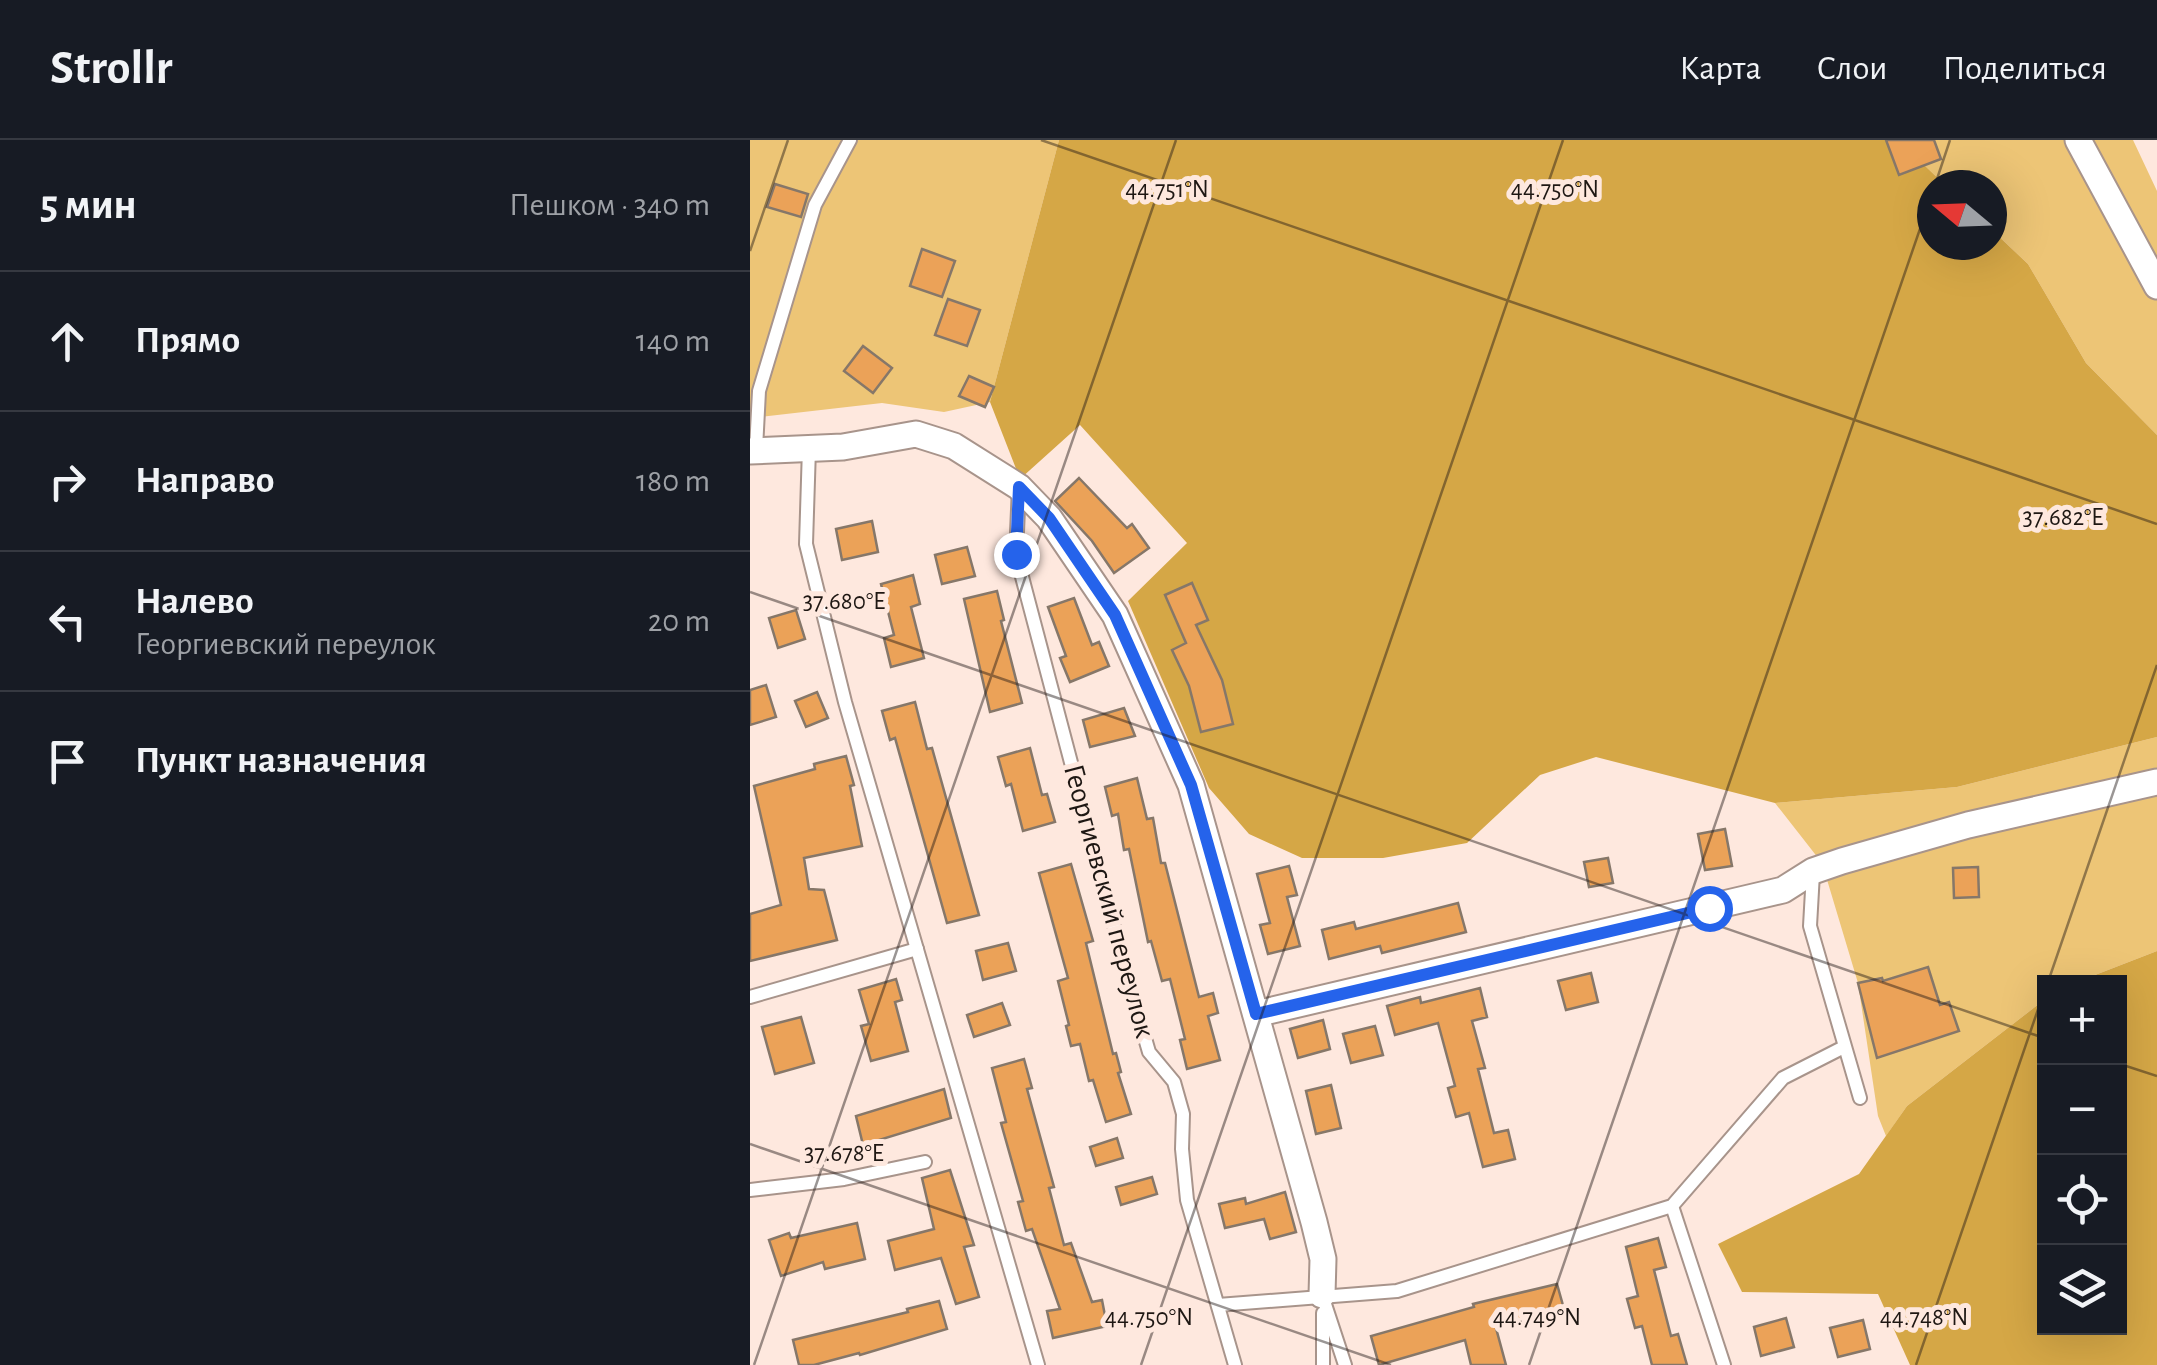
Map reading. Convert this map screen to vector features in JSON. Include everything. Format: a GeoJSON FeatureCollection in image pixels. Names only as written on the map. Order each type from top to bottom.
{"type":"FeatureCollection","features":[{"type":"Feature","properties":{"kind":"street"},"geometry":{"type":"LineString","coordinates":[[2078,140],[2157,286]]}},
{"type":"Feature","properties":{"kind":"street"},"geometry":{"type":"LineString","coordinates":[[753,450],[842,448],[916,434],[954,446],[1019,487],[1049,518],[1115,615],[1191,785],[1314,1222],[1323,1259],[1322,1296]]}},
{"type":"Feature","properties":{"kind":"street"},"geometry":{"type":"LineString","coordinates":[[1256,1014],[1783,890],[1813,871],[1968,825],[2157,782]]}},
{"type":"Feature","properties":{"kind":"lane"},"geometry":{"type":"LineString","coordinates":[[753,450],[758,391],[815,205],[850,140]]}},
{"type":"Feature","properties":{"kind":"lane"},"geometry":{"type":"LineString","coordinates":[[809,448],[806,544],[845,702],[1038,1365]]}},
{"type":"Feature","properties":{"kind":"lane","name":"Георгиевский переулок"},"geometry":{"type":"LineString","coordinates":[[1019,487],[1016,554],[1135,1006],[1150,1052],[1174,1082],[1179,1098],[1188,1200],[1235,1365]]}},
{"type":"Feature","properties":{"kind":"lane"},"geometry":{"type":"LineString","coordinates":[[1813,871],[1810,926],[1860,1098]]}},
{"type":"Feature","properties":{"kind":"lane"},"geometry":{"type":"LineString","coordinates":[[750,997],[917,949]]}},
{"type":"Feature","properties":{"kind":"lane"},"geometry":{"type":"LineString","coordinates":[[1218,1305],[1397,1291],[1672,1206],[1783,1078],[1844,1046]]}},
{"type":"Feature","properties":{"kind":"lane"},"geometry":{"type":"LineString","coordinates":[[750,1190],[844,1179],[925,1162]]}},
{"type":"Feature","properties":{"kind":"lane"},"geometry":{"type":"LineString","coordinates":[[1672,1206],[1724,1365]]}},
{"type":"Feature","properties":{"kind":"lane"},"geometry":{"type":"LineString","coordinates":[[1322,1296],[1323,1365]]}},
{"type":"Feature","properties":{"kind":"lane"},"geometry":{"type":"LineString","coordinates":[[1322,1296],[1344,1365]]}},
{"type":"Feature","properties":{"kind":"shaded area"},"geometry":{"type":"Polygon","coordinates":[[[750,140],[1059,140],[990,402],[944,412],[882,403],[750,418],[750,140]]]}},
{"type":"Feature","properties":{"kind":"shaded area"},"geometry":{"type":"Polygon","coordinates":[[[1059,140],[1898,140],[1929,170],[1917,170],[1917,260],[2007,260],[2007,244],[2028,264],[2086,363],[2157,435],[2157,737],[1957,787],[1775,803],[1596,757],[1540,775],[1467,843],[1383,858],[1302,858],[1249,834],[1209,788],[1128,601],[1187,543],[1080,425],[1020,479],[990,402],[1059,140]]]}},
{"type":"Feature","properties":{"kind":"shaded area"},"geometry":{"type":"Polygon","coordinates":[[[1898,140],[2133,140],[2157,191],[2157,435],[2086,363],[2028,264],[2007,244],[2007,170],[1929,170],[1898,140]]]}},
{"type":"Feature","properties":{"kind":"shaded area"},"geometry":{"type":"Polygon","coordinates":[[[2157,737],[2157,951],[2095,975],[2037,975],[2037,1005],[1907,1106],[1886,1136],[1878,1116],[1858,983],[1822,863],[1775,803],[1957,787],[2157,737]]]}},
{"type":"Feature","properties":{"kind":"shaded area"},"geometry":{"type":"Polygon","coordinates":[[[2157,951],[2157,1365],[1910,1365],[1878,1294],[1742,1292],[1718,1244],[1859,1174],[1907,1106],[2037,1005],[2037,1335],[2127,1335],[2127,975],[2095,975],[2157,951]]]}},
{"type":"Feature","properties":{"kind":"building"},"geometry":{"type":"Polygon","coordinates":[[[1886,140],[1934,140],[1941,159],[1899,175],[1886,140]]]}},
{"type":"Feature","properties":{"kind":"building"},"geometry":{"type":"Polygon","coordinates":[[[775,184],[808,194],[801,217],[767,207],[775,184]]]}},
{"type":"Feature","properties":{"kind":"building"},"geometry":{"type":"Polygon","coordinates":[[[922,249],[955,261],[942,297],[910,286],[922,249]]]}},
{"type":"Feature","properties":{"kind":"building"},"geometry":{"type":"Polygon","coordinates":[[[948,299],[980,310],[967,346],[935,335],[948,299]]]}},
{"type":"Feature","properties":{"kind":"building"},"geometry":{"type":"Polygon","coordinates":[[[863,346],[892,368],[873,393],[844,371],[863,346]]]}},
{"type":"Feature","properties":{"kind":"building"},"geometry":{"type":"Polygon","coordinates":[[[969,376],[994,387],[985,407],[959,396],[969,376]]]}},
{"type":"Feature","properties":{"kind":"building"},"geometry":{"type":"Polygon","coordinates":[[[1079,478],[1127,528],[1132,524],[1149,548],[1114,573],[1092,541],[1055,501],[1079,478]]]}},
{"type":"Feature","properties":{"kind":"building"},"geometry":{"type":"Polygon","coordinates":[[[872,521],[878,552],[842,560],[836,529],[872,521]]]}},
{"type":"Feature","properties":{"kind":"building"},"geometry":{"type":"Polygon","coordinates":[[[967,547],[975,576],[942,584],[935,555],[967,547]]]}},
{"type":"Feature","properties":{"kind":"building"},"geometry":{"type":"Polygon","coordinates":[[[913,575],[920,604],[911,607],[924,658],[891,667],[884,638],[894,635],[881,584],[913,575]]]}},
{"type":"Feature","properties":{"kind":"building"},"geometry":{"type":"Polygon","coordinates":[[[1192,583],[1208,620],[1196,625],[1222,680],[1233,724],[1201,732],[1189,686],[1172,650],[1186,643],[1165,595],[1192,583]]]}},
{"type":"Feature","properties":{"kind":"building"},"geometry":{"type":"Polygon","coordinates":[[[997,591],[1022,703],[990,712],[964,599],[997,591]]]}},
{"type":"Feature","properties":{"kind":"building"},"geometry":{"type":"Polygon","coordinates":[[[1074,598],[1092,645],[1099,642],[1109,666],[1070,682],[1060,658],[1066,656],[1048,607],[1074,598]]]}},
{"type":"Feature","properties":{"kind":"building"},"geometry":{"type":"Polygon","coordinates":[[[796,610],[805,639],[778,648],[769,618],[796,610]]]}},
{"type":"Feature","properties":{"kind":"building"},"geometry":{"type":"Polygon","coordinates":[[[766,685],[776,717],[750,725],[750,690],[766,685]]]}},
{"type":"Feature","properties":{"kind":"building"},"geometry":{"type":"Polygon","coordinates":[[[817,692],[828,718],[806,727],[795,701],[817,692]]]}},
{"type":"Feature","properties":{"kind":"building"},"geometry":{"type":"Polygon","coordinates":[[[915,702],[927,749],[932,748],[979,915],[947,923],[895,738],[890,740],[882,711],[915,702]]]}},
{"type":"Feature","properties":{"kind":"building"},"geometry":{"type":"Polygon","coordinates":[[[1124,708],[1135,736],[1090,747],[1083,720],[1124,708]]]}},
{"type":"Feature","properties":{"kind":"building"},"geometry":{"type":"Polygon","coordinates":[[[1030,748],[1042,795],[1047,794],[1055,822],[1023,831],[1011,784],[1006,786],[998,757],[1030,748]]]}},
{"type":"Feature","properties":{"kind":"building"},"geometry":{"type":"Polygon","coordinates":[[[846,756],[862,846],[804,858],[809,889],[824,890],[837,940],[750,961],[750,914],[781,905],[754,786],[846,756]]]}},
{"type":"Feature","properties":{"kind":"building"},"geometry":{"type":"Polygon","coordinates":[[[1137,778],[1147,819],[1153,818],[1161,863],[1165,863],[1199,997],[1213,993],[1218,1013],[1208,1016],[1220,1060],[1187,1069],[1180,1040],[1185,1039],[1170,979],[1162,981],[1151,941],[1148,942],[1129,849],[1124,850],[1118,814],[1112,816],[1105,787],[1137,778]]]}},
{"type":"Feature","properties":{"kind":"building"},"geometry":{"type":"Polygon","coordinates":[[[1725,829],[1732,866],[1705,870],[1698,834],[1725,829]]]}},
{"type":"Feature","properties":{"kind":"building"},"geometry":{"type":"Polygon","coordinates":[[[1608,858],[1613,883],[1589,887],[1584,862],[1608,858]]]}},
{"type":"Feature","properties":{"kind":"building"},"geometry":{"type":"Polygon","coordinates":[[[1071,864],[1093,941],[1086,943],[1131,1114],[1106,1122],[1093,1080],[1089,1081],[1080,1044],[1071,1046],[1058,981],[1068,978],[1039,873],[1071,864]]]}},
{"type":"Feature","properties":{"kind":"building"},"geometry":{"type":"Polygon","coordinates":[[[1289,866],[1297,895],[1287,897],[1300,946],[1268,954],[1260,925],[1270,923],[1257,874],[1289,866]]]}},
{"type":"Feature","properties":{"kind":"building"},"geometry":{"type":"Polygon","coordinates":[[[1978,867],[1979,897],[1954,898],[1953,868],[1978,867]]]}},
{"type":"Feature","properties":{"kind":"building"},"geometry":{"type":"Polygon","coordinates":[[[1458,903],[1466,932],[1382,953],[1380,946],[1329,959],[1322,930],[1354,922],[1356,929],[1458,903]]]}},
{"type":"Feature","properties":{"kind":"building"},"geometry":{"type":"Polygon","coordinates":[[[1008,943],[1016,971],[983,980],[976,951],[1008,943]]]}},
{"type":"Feature","properties":{"kind":"building"},"geometry":{"type":"Polygon","coordinates":[[[1928,967],[1940,1005],[1949,1002],[1959,1031],[1877,1058],[1858,983],[1882,978],[1883,981],[1928,967]]]}},
{"type":"Feature","properties":{"kind":"building"},"geometry":{"type":"Polygon","coordinates":[[[1591,973],[1598,1002],[1566,1010],[1558,981],[1591,973]]]}},
{"type":"Feature","properties":{"kind":"building"},"geometry":{"type":"Polygon","coordinates":[[[896,979],[902,1000],[895,1002],[908,1051],[871,1061],[861,1026],[869,1024],[859,990],[896,979]]]}},
{"type":"Feature","properties":{"kind":"building"},"geometry":{"type":"Polygon","coordinates":[[[1480,988],[1487,1017],[1472,1021],[1485,1068],[1478,1069],[1494,1133],[1508,1130],[1515,1159],[1483,1167],[1469,1113],[1456,1117],[1448,1088],[1455,1086],[1438,1023],[1395,1035],[1387,1006],[1420,997],[1421,1003],[1480,988]]]}},
{"type":"Feature","properties":{"kind":"building"},"geometry":{"type":"Polygon","coordinates":[[[1002,1003],[1010,1025],[974,1037],[967,1015],[1002,1003]]]}},
{"type":"Feature","properties":{"kind":"building"},"geometry":{"type":"Polygon","coordinates":[[[801,1017],[814,1063],[775,1074],[762,1027],[801,1017]]]}},
{"type":"Feature","properties":{"kind":"building"},"geometry":{"type":"Polygon","coordinates":[[[1323,1020],[1330,1049],[1298,1058],[1290,1029],[1323,1020]]]}},
{"type":"Feature","properties":{"kind":"building"},"geometry":{"type":"Polygon","coordinates":[[[1375,1026],[1383,1055],[1351,1063],[1343,1034],[1375,1026]]]}},
{"type":"Feature","properties":{"kind":"building"},"geometry":{"type":"Polygon","coordinates":[[[1024,1059],[1032,1088],[1027,1089],[1054,1187],[1049,1188],[1064,1245],[1071,1243],[1092,1302],[1102,1300],[1107,1326],[1053,1338],[1047,1311],[1060,1309],[1032,1229],[1026,1231],[1018,1202],[1023,1201],[1001,1123],[1006,1122],[992,1068],[1024,1059]]]}},
{"type":"Feature","properties":{"kind":"building"},"geometry":{"type":"Polygon","coordinates":[[[1331,1085],[1341,1128],[1316,1134],[1306,1091],[1331,1085]]]}},
{"type":"Feature","properties":{"kind":"building"},"geometry":{"type":"Polygon","coordinates":[[[944,1089],[951,1118],[863,1145],[856,1116],[944,1089]]]}},
{"type":"Feature","properties":{"kind":"building"},"geometry":{"type":"Polygon","coordinates":[[[1117,1138],[1123,1158],[1096,1166],[1090,1147],[1117,1138]]]}},
{"type":"Feature","properties":{"kind":"building"},"geometry":{"type":"Polygon","coordinates":[[[950,1170],[974,1245],[964,1247],[979,1297],[956,1304],[941,1258],[895,1270],[888,1241],[934,1229],[922,1178],[950,1170]]]}},
{"type":"Feature","properties":{"kind":"building"},"geometry":{"type":"Polygon","coordinates":[[[1152,1177],[1157,1194],[1121,1205],[1116,1187],[1152,1177]]]}},
{"type":"Feature","properties":{"kind":"building"},"geometry":{"type":"Polygon","coordinates":[[[1285,1192],[1296,1232],[1270,1239],[1264,1219],[1225,1228],[1219,1204],[1245,1198],[1246,1204],[1285,1192]]]}},
{"type":"Feature","properties":{"kind":"building"},"geometry":{"type":"Polygon","coordinates":[[[857,1223],[865,1259],[825,1269],[823,1262],[781,1276],[769,1240],[789,1233],[791,1238],[857,1223]]]}},
{"type":"Feature","properties":{"kind":"building"},"geometry":{"type":"Polygon","coordinates":[[[1658,1238],[1666,1267],[1654,1270],[1671,1336],[1678,1334],[1687,1365],[1652,1365],[1642,1326],[1635,1328],[1627,1299],[1638,1296],[1626,1247],[1658,1238]]]}},
{"type":"Feature","properties":{"kind":"building"},"geometry":{"type":"Polygon","coordinates":[[[1557,1284],[1564,1309],[1496,1328],[1506,1365],[1471,1365],[1465,1340],[1379,1365],[1371,1336],[1474,1307],[1473,1304],[1557,1284]]]}},
{"type":"Feature","properties":{"kind":"building"},"geometry":{"type":"Polygon","coordinates":[[[939,1301],[947,1329],[860,1355],[799,1365],[793,1340],[939,1301]]]}},
{"type":"Feature","properties":{"kind":"building"},"geometry":{"type":"Polygon","coordinates":[[[1786,1318],[1794,1347],[1761,1356],[1754,1327],[1786,1318]]]}},
{"type":"Feature","properties":{"kind":"building"},"geometry":{"type":"Polygon","coordinates":[[[1863,1320],[1870,1349],[1838,1357],[1830,1328],[1863,1320]]]}},
{"type":"Feature","properties":{"kind":"route"},"geometry":{"type":"LineString","coordinates":[[1016,554],[1019,487],[1049,518],[1115,615],[1191,785],[1256,1014],[1709,908]]}}]}
